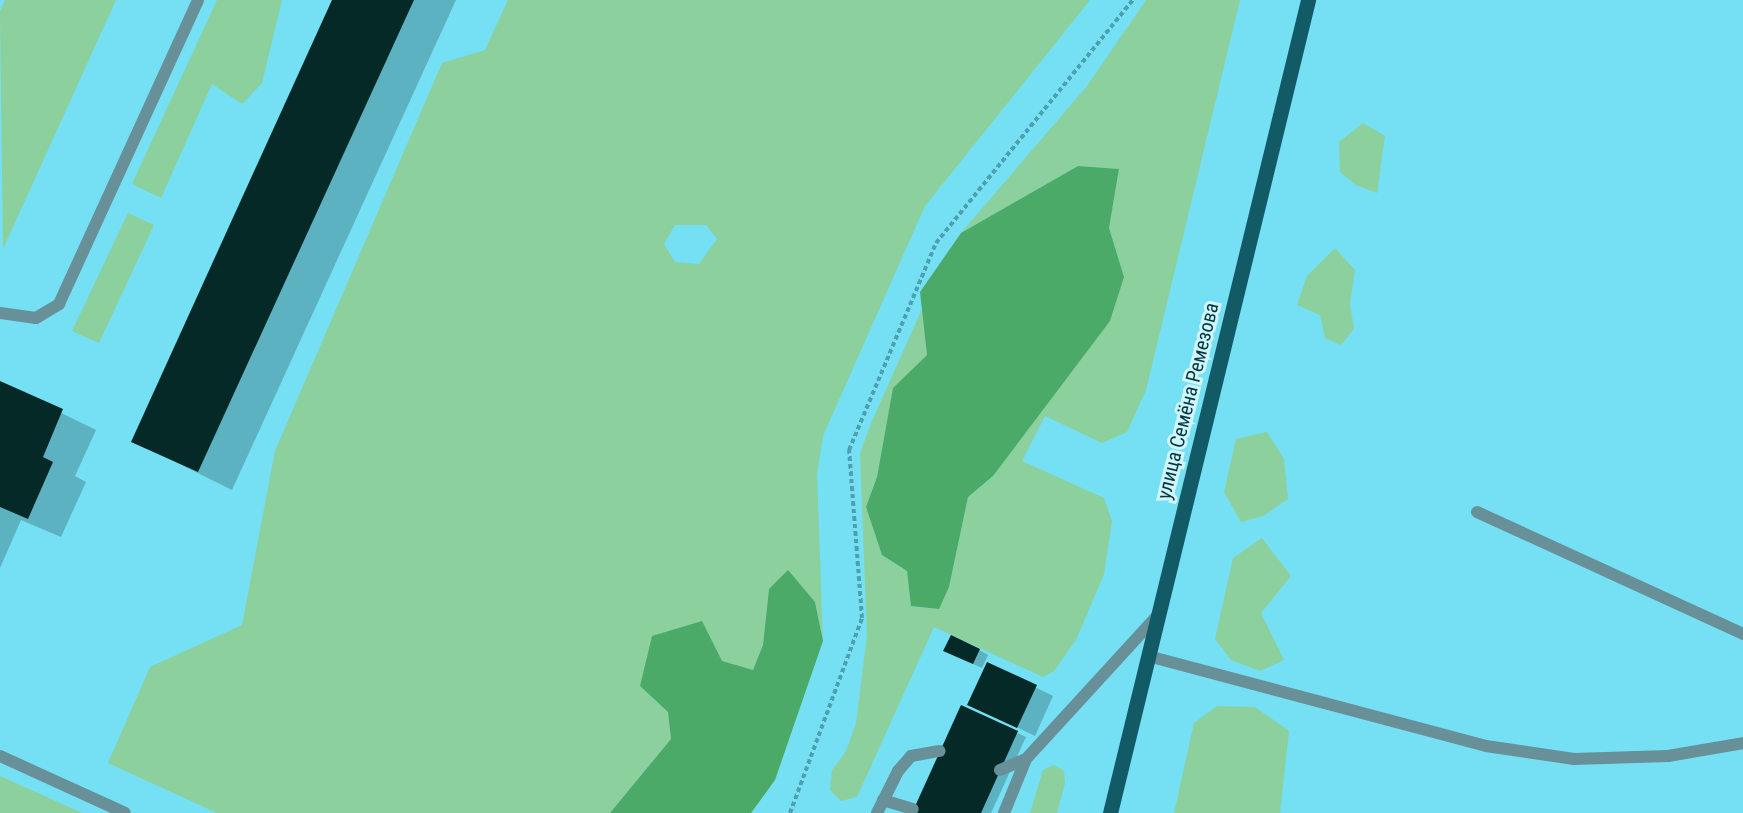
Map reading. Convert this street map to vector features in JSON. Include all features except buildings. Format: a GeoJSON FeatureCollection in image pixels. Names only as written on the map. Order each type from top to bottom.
{"type":"FeatureCollection","features":[{"type":"Feature","properties":{"kind":"main road","name":"улица Семёна Ремезова"},"geometry":{"type":"LineString","coordinates":[[1110,813],[1308,0]]}},
{"type":"Feature","properties":{"kind":"street"},"geometry":{"type":"LineString","coordinates":[[0,313],[36,318],[59,304],[198,0]]}},
{"type":"Feature","properties":{"kind":"street"},"geometry":{"type":"LineString","coordinates":[[1477,512],[1743,634]]}},
{"type":"Feature","properties":{"kind":"street"},"geometry":{"type":"LineString","coordinates":[[1004,813],[1026,759],[1158,615]]}},
{"type":"Feature","properties":{"kind":"street"},"geometry":{"type":"LineString","coordinates":[[1148,656],[1486,746],[1574,759],[1668,756],[1743,743]]}},
{"type":"Feature","properties":{"kind":"street"},"geometry":{"type":"LineString","coordinates":[[877,813],[882,800],[911,756],[940,751]]}},
{"type":"Feature","properties":{"kind":"street"},"geometry":{"type":"LineString","coordinates":[[0,756],[125,813]]}},
{"type":"Feature","properties":{"kind":"street"},"geometry":{"type":"LineString","coordinates":[[1000,770],[1026,759]]}},
{"type":"Feature","properties":{"kind":"street"},"geometry":{"type":"LineString","coordinates":[[882,800],[913,809]]}},
{"type":"Feature","properties":{"kind":"path"},"geometry":{"type":"LineString","coordinates":[[790,813],[862,618],[849,450],[936,243],[1133,0]]}},
{"type":"Feature","properties":{"kind":"green space"},"geometry":{"type":"Polygon","coordinates":[[[5,0],[116,0],[3,249],[0,11],[5,0]]]}},
{"type":"Feature","properties":{"kind":"green space"},"geometry":{"type":"Polygon","coordinates":[[[217,0],[282,0],[262,83],[242,104],[212,84],[161,198],[132,184],[217,0]]]}},
{"type":"Feature","properties":{"kind":"green space"},"geometry":{"type":"Polygon","coordinates":[[[508,0],[1090,0],[925,206],[823,436],[817,474],[823,641],[815,602],[769,589],[763,645],[753,670],[722,661],[640,686],[668,712],[671,739],[610,813],[217,813],[108,763],[150,667],[242,625],[275,451],[442,63],[485,50],[508,0]],[[675,225],[664,244],[675,262],[699,264],[717,239],[706,225],[675,225]]]}},
{"type":"Feature","properties":{"kind":"green space"},"geometry":{"type":"Polygon","coordinates":[[[1146,0],[1240,0],[1146,390],[1127,432],[1102,443],[1045,416],[1022,461],[1104,498],[1112,521],[1104,574],[1076,640],[1054,671],[1043,677],[934,627],[857,797],[841,801],[830,790],[832,770],[846,751],[856,723],[867,635],[860,453],[872,421],[922,309],[927,355],[893,389],[877,477],[866,507],[882,555],[907,571],[911,606],[938,609],[949,587],[968,497],[993,476],[1056,391],[1124,277],[1109,228],[1119,169],[1078,166],[961,233],[1087,86],[1146,0]]]}},
{"type":"Feature","properties":{"kind":"green space"},"geometry":{"type":"Polygon","coordinates":[[[1363,123],[1385,136],[1377,193],[1356,185],[1340,172],[1339,142],[1363,123]]]}},
{"type":"Feature","properties":{"kind":"green space"},"geometry":{"type":"Polygon","coordinates":[[[1078,166],[1119,169],[1109,228],[1124,277],[1110,321],[993,476],[968,497],[949,587],[939,609],[911,606],[907,571],[882,555],[866,507],[877,477],[893,388],[927,355],[920,292],[961,233],[1078,166]]]}},
{"type":"Feature","properties":{"kind":"green space"},"geometry":{"type":"Polygon","coordinates":[[[128,213],[154,225],[99,343],[72,331],[128,213]]]}},
{"type":"Feature","properties":{"kind":"green space"},"geometry":{"type":"Polygon","coordinates":[[[1335,248],[1355,270],[1350,304],[1354,329],[1341,345],[1325,338],[1320,315],[1297,305],[1307,276],[1335,248]]]}},
{"type":"Feature","properties":{"kind":"green space"},"geometry":{"type":"Polygon","coordinates":[[[1267,432],[1284,459],[1288,499],[1263,516],[1241,522],[1224,492],[1236,439],[1267,432]]]}},
{"type":"Feature","properties":{"kind":"green space"},"geometry":{"type":"Polygon","coordinates":[[[1262,538],[1291,576],[1261,613],[1284,660],[1260,671],[1231,660],[1215,639],[1233,558],[1262,538]]]}},
{"type":"Feature","properties":{"kind":"green space"},"geometry":{"type":"Polygon","coordinates":[[[788,570],[815,602],[823,641],[775,780],[751,813],[610,813],[671,739],[668,712],[640,686],[652,636],[702,621],[722,661],[753,670],[763,645],[769,589],[788,570]]]}},
{"type":"Feature","properties":{"kind":"green space"},"geometry":{"type":"Polygon","coordinates":[[[1217,706],[1255,707],[1289,731],[1280,813],[1174,813],[1194,723],[1217,706]]]}},
{"type":"Feature","properties":{"kind":"green space"},"geometry":{"type":"Polygon","coordinates":[[[1054,765],[1064,771],[1065,783],[1057,813],[1030,813],[1043,770],[1054,765]]]}},
{"type":"Feature","properties":{"kind":"green space"},"geometry":{"type":"Polygon","coordinates":[[[0,776],[80,812],[82,813],[0,813],[0,776]]]}}]}
